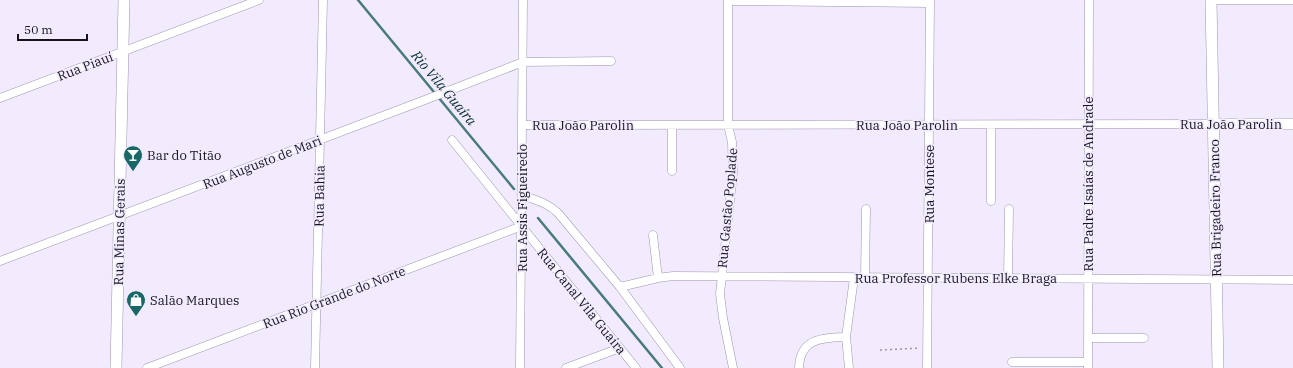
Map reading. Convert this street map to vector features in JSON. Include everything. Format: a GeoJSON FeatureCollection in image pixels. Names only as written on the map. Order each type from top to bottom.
{"type":"FeatureCollection","features":[{"type":"Feature","properties":{"kind":"main road","name":"Rua Minas Gerais"},"geometry":{"type":"LineString","coordinates":[[116,368],[124,0]]}},
{"type":"Feature","properties":{"kind":"main road","name":"Rua Brigadeiro Franco"},"geometry":{"type":"LineString","coordinates":[[1211,0],[1218,368]]}},
{"type":"Feature","properties":{"kind":"main road","name":"Rua João Parolin"},"geometry":{"type":"LineString","coordinates":[[1214,124],[1293,124]]}},
{"type":"Feature","properties":{"kind":"street","name":"Rua Piauí"},"geometry":{"type":"LineString","coordinates":[[0,98],[259,0]]}},
{"type":"Feature","properties":{"kind":"street","name":"Rua Bahia"},"geometry":{"type":"LineString","coordinates":[[315,368],[324,0]]}},
{"type":"Feature","properties":{"kind":"street","name":"Rua Assis Figueiredo"},"geometry":{"type":"LineString","coordinates":[[520,368],[523,0]]}},
{"type":"Feature","properties":{"kind":"street"},"geometry":{"type":"LineString","coordinates":[[728,0],[930,2]]}},
{"type":"Feature","properties":{"kind":"street","name":"Rua Gastão Poplade"},"geometry":{"type":"LineString","coordinates":[[728,0],[728,125],[732,142],[733,172],[721,277],[721,304],[733,368]]}},
{"type":"Feature","properties":{"kind":"street","name":"Rua Padre Isaías de Andrade"},"geometry":{"type":"LineString","coordinates":[[1088,365],[1089,0]]}},
{"type":"Feature","properties":{"kind":"street"},"geometry":{"type":"LineString","coordinates":[[1211,0],[1293,0]]}},
{"type":"Feature","properties":{"kind":"street","name":"Rua Montese"},"geometry":{"type":"LineString","coordinates":[[927,368],[930,2]]}},
{"type":"Feature","properties":{"kind":"street"},"geometry":{"type":"LineString","coordinates":[[523,62],[611,61]]}},
{"type":"Feature","properties":{"kind":"street","name":"Rua Augusto de Mari"},"geometry":{"type":"LineString","coordinates":[[0,261],[445,93],[523,62]]}},
{"type":"Feature","properties":{"kind":"street","name":"Rua João Parolin"},"geometry":{"type":"LineString","coordinates":[[522,125],[1214,124]]}},
{"type":"Feature","properties":{"kind":"street"},"geometry":{"type":"LineString","coordinates":[[672,125],[672,171]]}},
{"type":"Feature","properties":{"kind":"street"},"geometry":{"type":"LineString","coordinates":[[991,125],[991,201]]}},
{"type":"Feature","properties":{"kind":"street","name":"Rua Canal Vila Guaíra"},"geometry":{"type":"LineString","coordinates":[[452,140],[636,368]]}},
{"type":"Feature","properties":{"kind":"street"},"geometry":{"type":"LineString","coordinates":[[522,195],[544,203],[558,212],[620,287],[680,368]]}},
{"type":"Feature","properties":{"kind":"street"},"geometry":{"type":"LineString","coordinates":[[864,278],[866,209]]}},
{"type":"Feature","properties":{"kind":"street"},"geometry":{"type":"LineString","coordinates":[[1008,278],[1009,209]]}},
{"type":"Feature","properties":{"kind":"street","name":"Rua Rio Grande do Norte"},"geometry":{"type":"LineString","coordinates":[[147,368],[522,226]]}},
{"type":"Feature","properties":{"kind":"street"},"geometry":{"type":"LineString","coordinates":[[653,235],[658,278]]}},
{"type":"Feature","properties":{"kind":"street","name":"Rua Professor Rubens Elke Braga"},"geometry":{"type":"LineString","coordinates":[[620,287],[658,278],[721,277],[1293,280]]}},
{"type":"Feature","properties":{"kind":"street"},"geometry":{"type":"LineString","coordinates":[[849,368],[846,336],[854,278]]}},
{"type":"Feature","properties":{"kind":"street"},"geometry":{"type":"LineString","coordinates":[[799,368],[801,354],[810,343],[826,338],[846,336]]}},
{"type":"Feature","properties":{"kind":"street"},"geometry":{"type":"LineString","coordinates":[[1088,338],[1144,338]]}},
{"type":"Feature","properties":{"kind":"street"},"geometry":{"type":"LineString","coordinates":[[566,368],[620,348]]}},
{"type":"Feature","properties":{"kind":"street"},"geometry":{"type":"LineString","coordinates":[[1012,362],[1088,365]]}},
{"type":"Feature","properties":{"kind":"path"},"geometry":{"type":"LineString","coordinates":[[880,350],[928,347]]}},
{"type":"Feature","properties":{"kind":"waterway","name":"Rio Vila Guaíra"},"geometry":{"type":"LineString","coordinates":[[358,0],[514,189]]}},
{"type":"Feature","properties":{"kind":"waterway","name":"Rio Vila Guaíra"},"geometry":{"type":"LineString","coordinates":[[538,218],[662,368]]}},
{"type":"Feature","properties":{"kind":"place","name":"Bar do Titão"},"geometry":{"type":"Point","coordinates":[133,172]}},
{"type":"Feature","properties":{"kind":"place","name":"Salão Marques"},"geometry":{"type":"Point","coordinates":[136,317]}}]}
